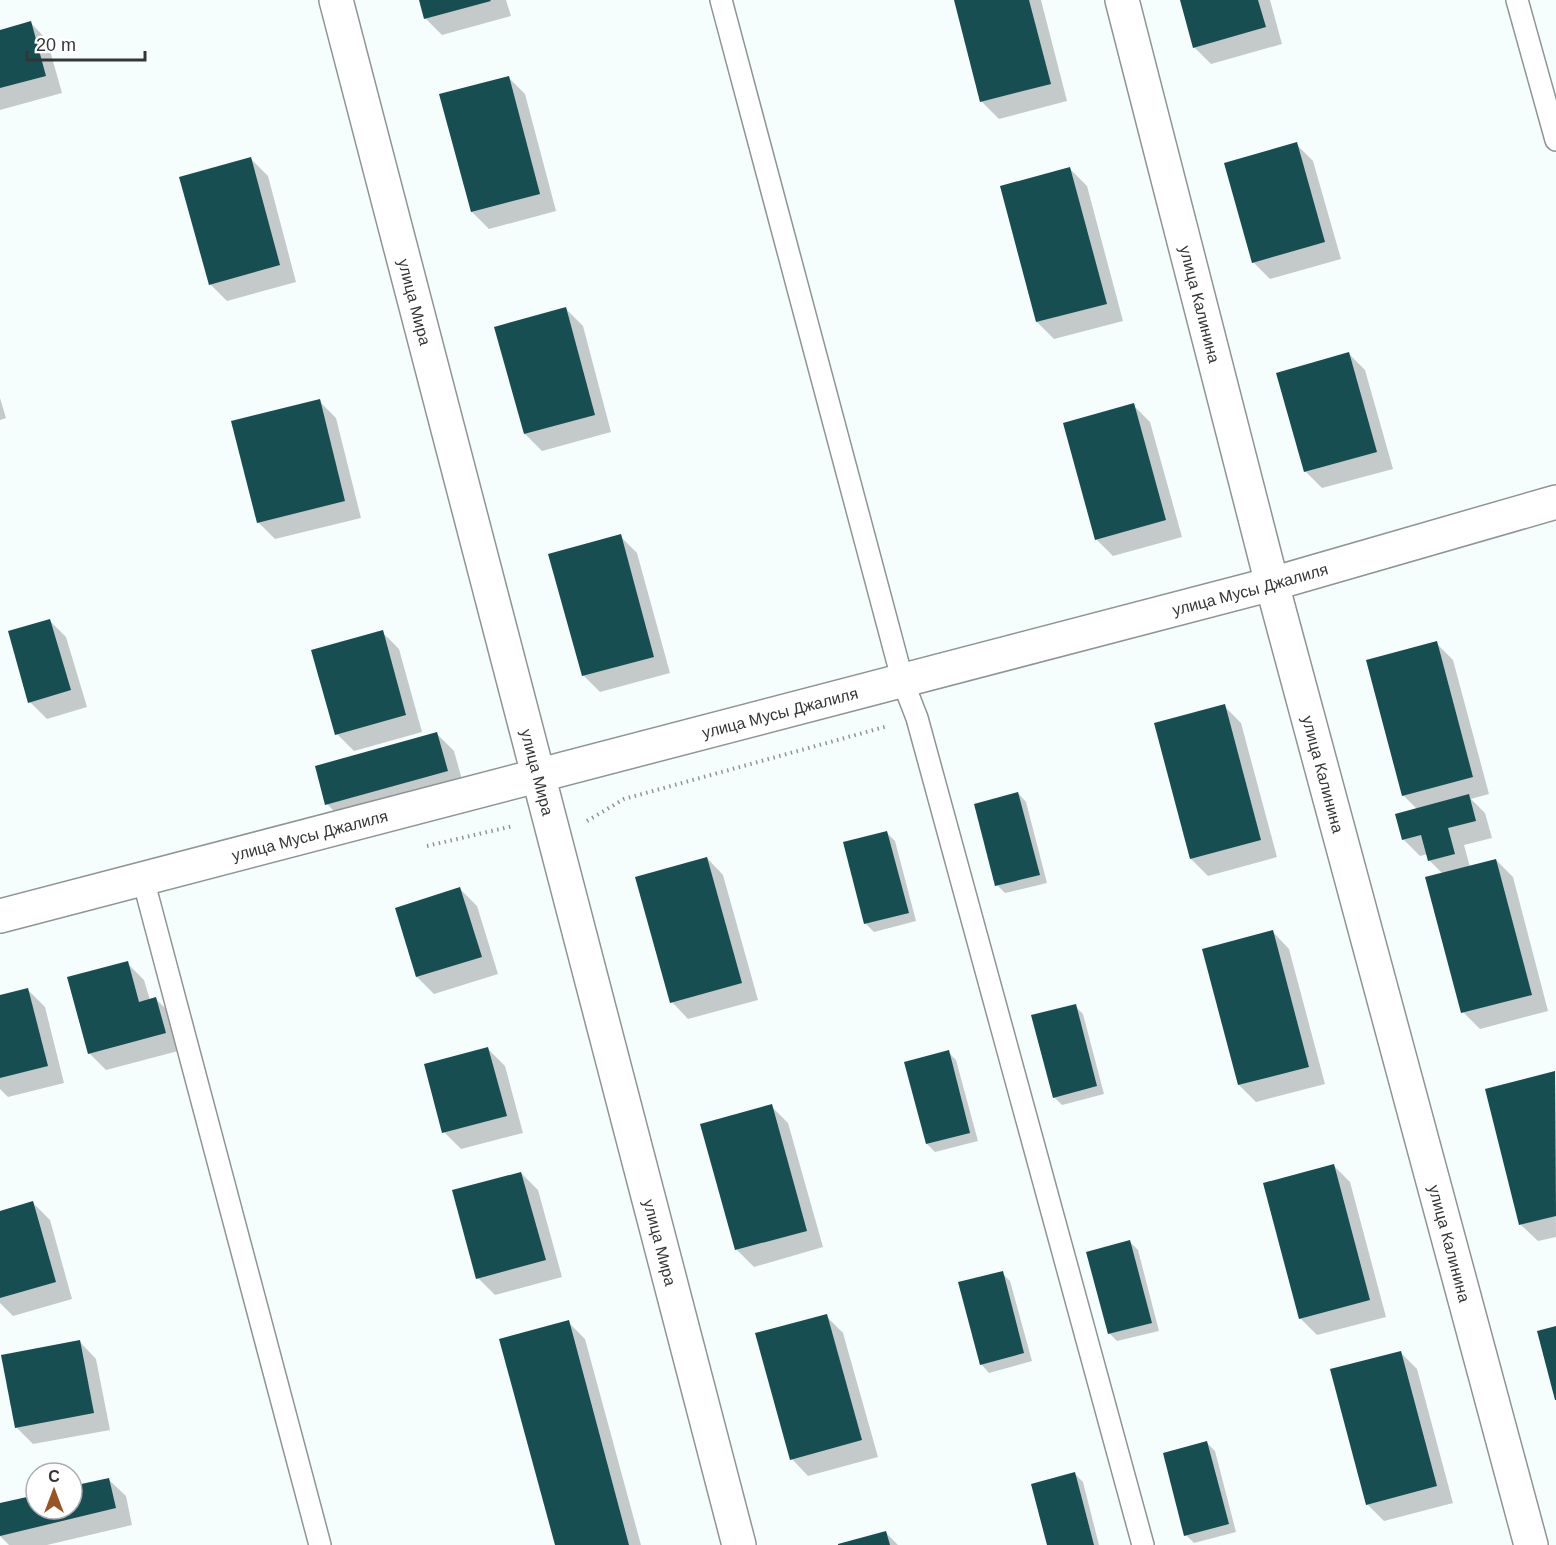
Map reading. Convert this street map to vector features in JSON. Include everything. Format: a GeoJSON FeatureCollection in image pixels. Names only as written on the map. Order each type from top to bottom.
{"type":"FeatureCollection","features":[{"type":"Feature","properties":{"kind":"street","name":"улица Мира"},"geometry":{"type":"LineString","coordinates":[[336,0],[739,1545]]}},
{"type":"Feature","properties":{"kind":"street","name":"улица Калинина"},"geometry":{"type":"LineString","coordinates":[[1122,0],[1272,584],[1531,1545]]}},
{"type":"Feature","properties":{"kind":"street","name":"улица Мусы Джалиля"},"geometry":{"type":"LineString","coordinates":[[0,916],[1272,584],[1556,502]]}},
{"type":"Feature","properties":{"kind":"lane"},"geometry":{"type":"LineString","coordinates":[[721,0],[903,682],[917,718],[1143,1545]]}},
{"type":"Feature","properties":{"kind":"lane"},"geometry":{"type":"LineString","coordinates":[[1517,0],[1556,140]]}},
{"type":"Feature","properties":{"kind":"lane"},"geometry":{"type":"LineString","coordinates":[[143,879],[320,1545]]}},
{"type":"Feature","properties":{"kind":"building"},"geometry":{"type":"Polygon","coordinates":[[[419,0],[490,0],[491,1],[424,19],[419,0]]]}},
{"type":"Feature","properties":{"kind":"building"},"geometry":{"type":"Polygon","coordinates":[[[954,0],[1029,0],[1051,84],[980,102],[954,0]]]}},
{"type":"Feature","properties":{"kind":"building"},"geometry":{"type":"Polygon","coordinates":[[[1180,0],[1258,0],[1266,27],[1193,48],[1180,0]]]}},
{"type":"Feature","properties":{"kind":"building"},"geometry":{"type":"Polygon","coordinates":[[[31,21],[46,76],[0,88],[0,30],[31,21]]]}},
{"type":"Feature","properties":{"kind":"building"},"geometry":{"type":"Polygon","coordinates":[[[509,76],[540,194],[471,212],[439,94],[509,76]]]}},
{"type":"Feature","properties":{"kind":"building"},"geometry":{"type":"Polygon","coordinates":[[[1297,142],[1325,242],[1252,263],[1224,163],[1297,142]]]}},
{"type":"Feature","properties":{"kind":"building"},"geometry":{"type":"Polygon","coordinates":[[[251,157],[280,265],[209,285],[179,177],[251,157]]]}},
{"type":"Feature","properties":{"kind":"building"},"geometry":{"type":"Polygon","coordinates":[[[1070,167],[1107,304],[1036,322],[1000,186],[1070,167]]]}},
{"type":"Feature","properties":{"kind":"building"},"geometry":{"type":"Polygon","coordinates":[[[566,307],[595,415],[524,434],[494,327],[566,307]]]}},
{"type":"Feature","properties":{"kind":"building"},"geometry":{"type":"Polygon","coordinates":[[[1349,352],[1377,452],[1304,472],[1276,373],[1349,352]]]}},
{"type":"Feature","properties":{"kind":"building"},"geometry":{"type":"Polygon","coordinates":[[[320,399],[345,501],[257,523],[231,421],[320,399]]]}},
{"type":"Feature","properties":{"kind":"building"},"geometry":{"type":"Polygon","coordinates":[[[1134,403],[1166,520],[1095,540],[1063,423],[1134,403]]]}},
{"type":"Feature","properties":{"kind":"building"},"geometry":{"type":"Polygon","coordinates":[[[621,534],[654,657],[582,676],[548,554],[621,534]]]}},
{"type":"Feature","properties":{"kind":"building"},"geometry":{"type":"Polygon","coordinates":[[[50,619],[71,690],[28,703],[8,631],[50,619]]]}},
{"type":"Feature","properties":{"kind":"building"},"geometry":{"type":"Polygon","coordinates":[[[383,630],[406,715],[335,735],[311,650],[383,630]]]}},
{"type":"Feature","properties":{"kind":"building"},"geometry":{"type":"Polygon","coordinates":[[[1437,641],[1473,777],[1402,796],[1366,660],[1437,641]]]}},
{"type":"Feature","properties":{"kind":"building"},"geometry":{"type":"Polygon","coordinates":[[[1225,704],[1261,840],[1190,859],[1154,723],[1225,704]]]}},
{"type":"Feature","properties":{"kind":"building"},"geometry":{"type":"Polygon","coordinates":[[[437,732],[448,771],[325,805],[315,766],[437,732]]]}},
{"type":"Feature","properties":{"kind":"building"},"geometry":{"type":"Polygon","coordinates":[[[1018,792],[1040,875],[995,886],[974,804],[1018,792]]]}},
{"type":"Feature","properties":{"kind":"building"},"geometry":{"type":"Polygon","coordinates":[[[1469,794],[1476,821],[1448,828],[1455,854],[1428,861],[1421,835],[1402,840],[1395,814],[1469,794]]]}},
{"type":"Feature","properties":{"kind":"building"},"geometry":{"type":"Polygon","coordinates":[[[887,831],[909,913],[864,924],[843,842],[887,831]]]}},
{"type":"Feature","properties":{"kind":"building"},"geometry":{"type":"Polygon","coordinates":[[[707,857],[742,983],[670,1003],[635,877],[707,857]]]}},
{"type":"Feature","properties":{"kind":"building"},"geometry":{"type":"Polygon","coordinates":[[[1496,859],[1532,995],[1461,1013],[1425,877],[1496,859]]]}},
{"type":"Feature","properties":{"kind":"building"},"geometry":{"type":"Polygon","coordinates":[[[460,887],[482,957],[416,977],[395,908],[460,887]]]}},
{"type":"Feature","properties":{"kind":"building"},"geometry":{"type":"Polygon","coordinates":[[[1273,930],[1309,1067],[1238,1085],[1202,949],[1273,930]]]}},
{"type":"Feature","properties":{"kind":"building"},"geometry":{"type":"Polygon","coordinates":[[[128,961],[139,1002],[156,997],[166,1033],[88,1054],[67,977],[128,961]]]}},
{"type":"Feature","properties":{"kind":"building"},"geometry":{"type":"Polygon","coordinates":[[[28,988],[48,1066],[0,1078],[0,995],[28,988]]]}},
{"type":"Feature","properties":{"kind":"building"},"geometry":{"type":"Polygon","coordinates":[[[1076,1004],[1097,1086],[1053,1098],[1031,1015],[1076,1004]]]}},
{"type":"Feature","properties":{"kind":"building"},"geometry":{"type":"Polygon","coordinates":[[[488,1047],[507,1116],[442,1133],[424,1064],[488,1047]]]}},
{"type":"Feature","properties":{"kind":"building"},"geometry":{"type":"Polygon","coordinates":[[[949,1050],[970,1133],[926,1144],[904,1062],[949,1050]]]}},
{"type":"Feature","properties":{"kind":"building"},"geometry":{"type":"Polygon","coordinates":[[[1555,1071],[1556,1216],[1519,1225],[1485,1089],[1555,1071]]]}},
{"type":"Feature","properties":{"kind":"building"},"geometry":{"type":"Polygon","coordinates":[[[772,1104],[807,1231],[735,1250],[700,1124],[772,1104]]]}},
{"type":"Feature","properties":{"kind":"building"},"geometry":{"type":"Polygon","coordinates":[[[1334,1164],[1370,1300],[1299,1319],[1263,1183],[1334,1164]]]}},
{"type":"Feature","properties":{"kind":"building"},"geometry":{"type":"Polygon","coordinates":[[[521,1172],[546,1260],[476,1279],[452,1190],[521,1172]]]}},
{"type":"Feature","properties":{"kind":"building"},"geometry":{"type":"Polygon","coordinates":[[[33,1201],[56,1282],[0,1298],[0,1211],[33,1201]]]}},
{"type":"Feature","properties":{"kind":"building"},"geometry":{"type":"Polygon","coordinates":[[[1130,1240],[1152,1323],[1108,1334],[1086,1252],[1130,1240]]]}},
{"type":"Feature","properties":{"kind":"building"},"geometry":{"type":"Polygon","coordinates":[[[1003,1271],[1024,1353],[980,1365],[958,1282],[1003,1271]]]}},
{"type":"Feature","properties":{"kind":"building"},"geometry":{"type":"Polygon","coordinates":[[[827,1314],[862,1440],[790,1460],[755,1333],[827,1314]]]}},
{"type":"Feature","properties":{"kind":"building"},"geometry":{"type":"Polygon","coordinates":[[[569,1320],[629,1545],[555,1545],[499,1339],[569,1320]]]}},
{"type":"Feature","properties":{"kind":"building"},"geometry":{"type":"Polygon","coordinates":[[[1556,1326],[1556,1400],[1555,1400],[1537,1331],[1556,1326]]]}},
{"type":"Feature","properties":{"kind":"building"},"geometry":{"type":"Polygon","coordinates":[[[80,1340],[94,1413],[15,1428],[1,1355],[80,1340]]]}},
{"type":"Feature","properties":{"kind":"building"},"geometry":{"type":"Polygon","coordinates":[[[1401,1351],[1437,1486],[1366,1505],[1330,1369],[1401,1351]]]}},
{"type":"Feature","properties":{"kind":"building"},"geometry":{"type":"Polygon","coordinates":[[[1207,1441],[1229,1524],[1184,1536],[1163,1453],[1207,1441]]]}},
{"type":"Feature","properties":{"kind":"building"},"geometry":{"type":"Polygon","coordinates":[[[1075,1472],[1094,1545],[1047,1545],[1031,1484],[1075,1472]]]}},
{"type":"Feature","properties":{"kind":"building"},"geometry":{"type":"Polygon","coordinates":[[[109,1478],[116,1508],[84,1516],[84,1483],[109,1478]]]}},
{"type":"Feature","properties":{"kind":"building"},"geometry":{"type":"Polygon","coordinates":[[[24,1498],[24,1521],[62,1521],[0,1536],[0,1503],[24,1498]]]}},
{"type":"Feature","properties":{"kind":"building"},"geometry":{"type":"Polygon","coordinates":[[[886,1531],[890,1545],[838,1545],[838,1544],[886,1531]]]}}]}
